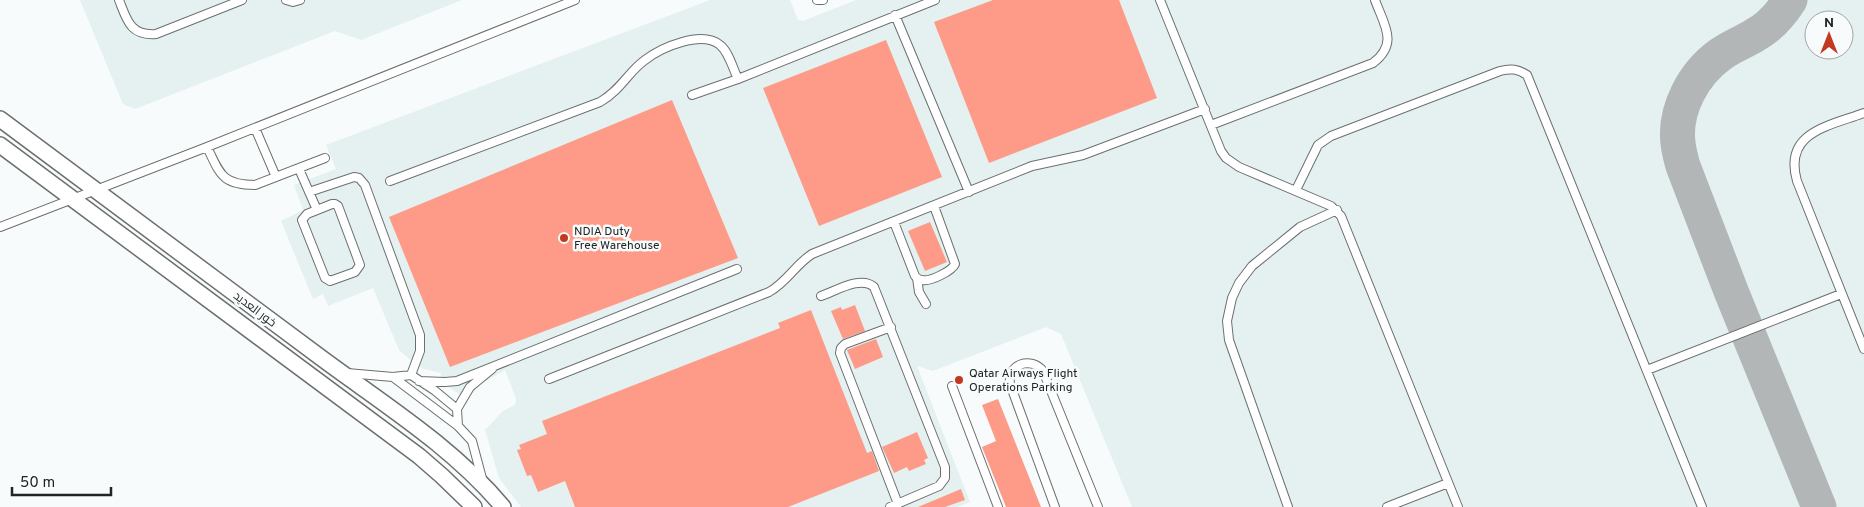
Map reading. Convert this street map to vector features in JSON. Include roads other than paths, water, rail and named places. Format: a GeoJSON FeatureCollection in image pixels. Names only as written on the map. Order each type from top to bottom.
{"type":"FeatureCollection","features":[{"type":"Feature","properties":{"kind":"street","name":"خور العديد"},"geometry":{"type":"LineString","coordinates":[[0,119],[436,442],[484,486],[503,507]]}},
{"type":"Feature","properties":{"kind":"street","name":"خور العديد"},"geometry":{"type":"LineString","coordinates":[[0,145],[419,456],[474,507]]}},
{"type":"Feature","properties":{"kind":"lane"},"geometry":{"type":"LineString","coordinates":[[119,0],[129,25],[134,30],[147,35],[156,34],[242,0]]}},
{"type":"Feature","properties":{"kind":"lane"},"geometry":{"type":"LineString","coordinates":[[286,0],[293,2],[300,0]]}},
{"type":"Feature","properties":{"kind":"lane"},"geometry":{"type":"LineString","coordinates":[[0,227],[73,198],[96,191],[575,0]]}},
{"type":"Feature","properties":{"kind":"lane"},"geometry":{"type":"LineString","coordinates":[[817,0],[823,0]]}},
{"type":"Feature","properties":{"kind":"lane"},"geometry":{"type":"LineString","coordinates":[[692,95],[738,79],[935,0]]}},
{"type":"Feature","properties":{"kind":"lane"},"geometry":{"type":"LineString","coordinates":[[1160,0],[1222,151],[1232,163],[1331,206],[1341,216],[1458,507]]}},
{"type":"Feature","properties":{"kind":"lane"},"geometry":{"type":"LineString","coordinates":[[1211,125],[1373,63],[1382,56],[1387,48],[1388,38],[1375,0]]}},
{"type":"Feature","properties":{"kind":"lane"},"geometry":{"type":"LineString","coordinates":[[895,16],[969,192]]}},
{"type":"Feature","properties":{"kind":"lane"},"geometry":{"type":"LineString","coordinates":[[390,181],[600,102],[620,88],[644,60],[686,41],[705,38],[721,45],[738,79]]}},
{"type":"Feature","properties":{"kind":"lane"},"geometry":{"type":"LineString","coordinates":[[1296,190],[1314,150],[1324,140],[1500,71],[1510,68],[1520,70],[1527,75],[1702,507]]}},
{"type":"Feature","properties":{"kind":"lane"},"geometry":{"type":"LineString","coordinates":[[550,380],[769,292],[781,284],[795,268],[812,254],[1032,166],[1082,156],[1205,109]]}},
{"type":"Feature","properties":{"kind":"lane"},"geometry":{"type":"LineString","coordinates":[[1864,113],[1808,135],[1799,146],[1795,158],[1797,181],[1864,350]]}},
{"type":"Feature","properties":{"kind":"lane"},"geometry":{"type":"LineString","coordinates":[[255,128],[276,177]]}},
{"type":"Feature","properties":{"kind":"lane"},"geometry":{"type":"LineString","coordinates":[[207,147],[220,172],[229,182],[244,185],[255,185],[325,158]]}},
{"type":"Feature","properties":{"kind":"lane"},"geometry":{"type":"LineString","coordinates":[[298,169],[317,210]]}},
{"type":"Feature","properties":{"kind":"lane"},"geometry":{"type":"LineString","coordinates":[[309,192],[354,177],[359,178],[365,185],[420,335],[420,351],[411,375]]}},
{"type":"Feature","properties":{"kind":"lane"},"geometry":{"type":"LineString","coordinates":[[334,203],[337,205],[360,265],[358,270],[333,281],[325,278],[302,220],[305,215],[317,210],[334,203]]}},
{"type":"Feature","properties":{"kind":"lane"},"geometry":{"type":"LineString","coordinates":[[894,222],[913,273],[922,281],[929,280],[950,271],[956,264],[934,206]]}},
{"type":"Feature","properties":{"kind":"lane"},"geometry":{"type":"LineString","coordinates":[[1288,507],[1229,340],[1227,321],[1232,298],[1239,283],[1252,266],[1300,227],[1337,210]]}},
{"type":"Feature","properties":{"kind":"lane"},"geometry":{"type":"LineString","coordinates":[[419,381],[457,381],[737,269]]}},
{"type":"Feature","properties":{"kind":"lane"},"geometry":{"type":"LineString","coordinates":[[917,278],[919,292],[926,304]]}},
{"type":"Feature","properties":{"kind":"lane"},"geometry":{"type":"LineString","coordinates":[[821,296],[861,282],[868,283],[876,291],[945,468],[946,472],[943,482],[935,489],[890,507]]}},
{"type":"Feature","properties":{"kind":"lane"},"geometry":{"type":"LineString","coordinates":[[1647,370],[1842,294]]}},
{"type":"Feature","properties":{"kind":"lane"},"geometry":{"type":"LineString","coordinates":[[891,327],[845,344],[841,348],[840,353],[898,504]]}},
{"type":"Feature","properties":{"kind":"lane"},"geometry":{"type":"LineString","coordinates":[[458,426],[456,409],[470,387],[501,362]]}},
{"type":"Feature","properties":{"kind":"lane"},"geometry":{"type":"LineString","coordinates":[[1055,507],[1010,384],[1010,375],[1013,370],[1024,363],[1036,364],[1043,371],[1094,506]]}},
{"type":"Feature","properties":{"kind":"lane"},"geometry":{"type":"LineString","coordinates":[[341,373],[393,377],[411,375],[434,390],[456,409]]}},
{"type":"Feature","properties":{"kind":"lane"},"geometry":{"type":"LineString","coordinates":[[393,377],[458,426],[472,441],[484,486]]}},
{"type":"Feature","properties":{"kind":"lane"},"geometry":{"type":"LineString","coordinates":[[952,386],[998,507]]}},
{"type":"Feature","properties":{"kind":"lane"},"geometry":{"type":"LineString","coordinates":[[1387,507],[1448,483]]}},
{"type":"Feature","properties":{"kind":"place","name":"NDIA Duty Free Warehouse"},"geometry":{"type":"Point","coordinates":[564,238]}},
{"type":"Feature","properties":{"kind":"place","name":"Qatar Airways Flight Operations Parking"},"geometry":{"type":"Point","coordinates":[959,380]}}]}
